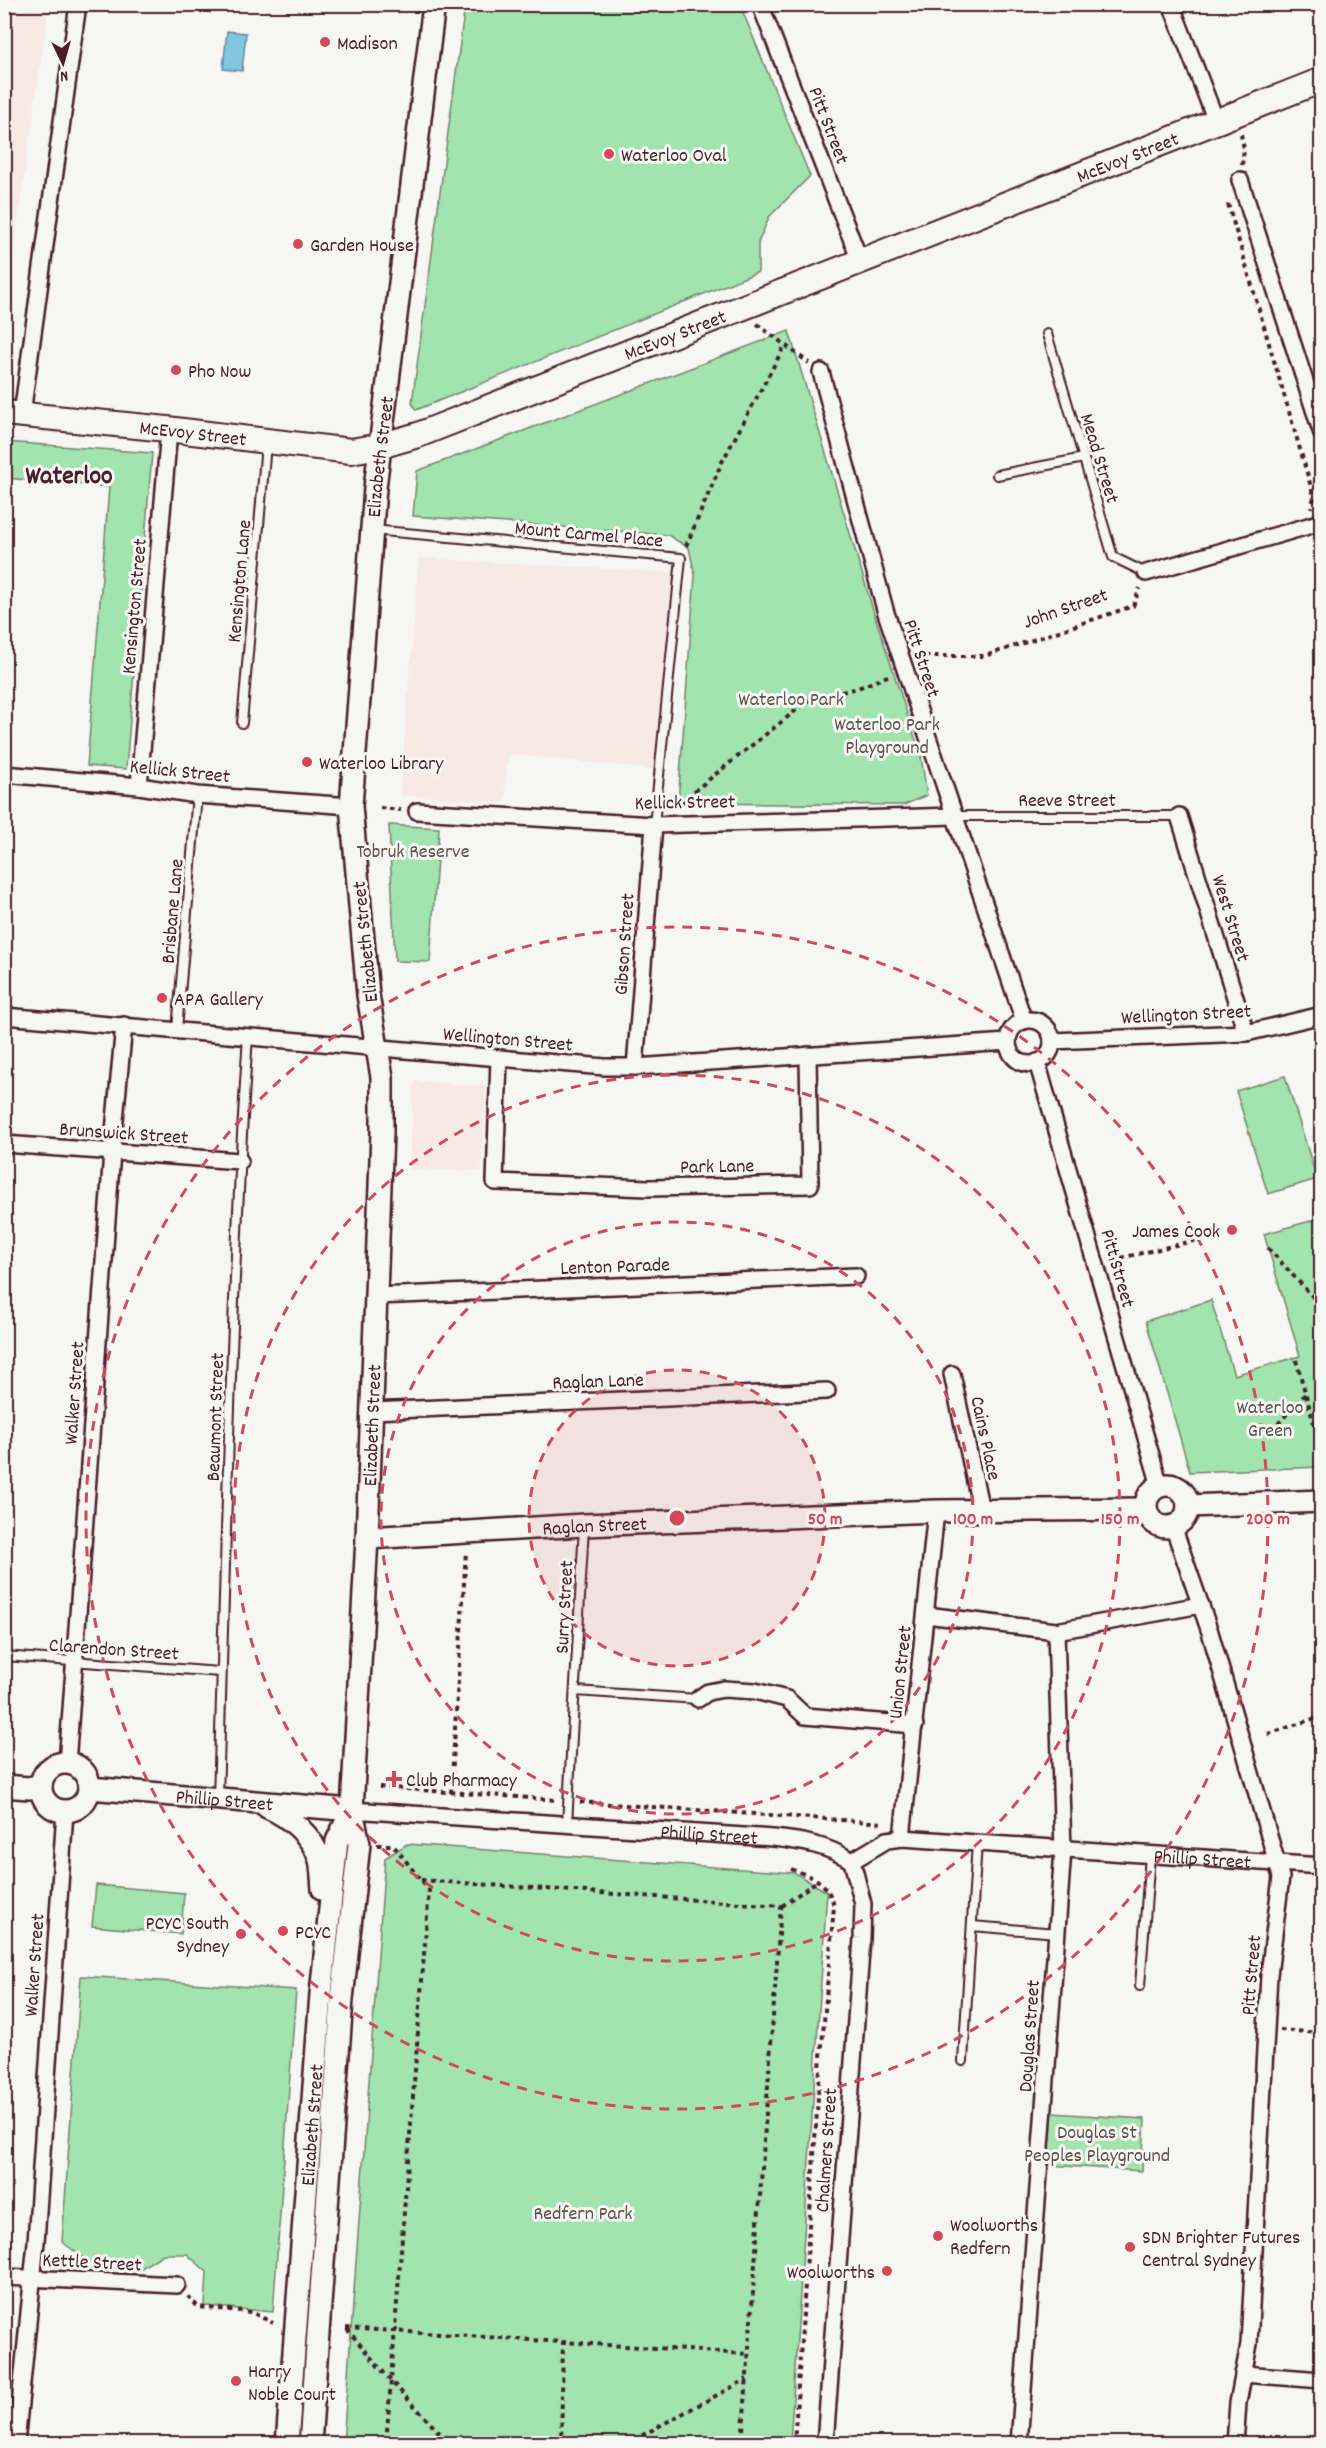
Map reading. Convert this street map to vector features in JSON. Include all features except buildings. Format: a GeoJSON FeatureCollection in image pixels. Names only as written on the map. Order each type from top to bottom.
{"type":"FeatureCollection","features":[{"type":"Feature","properties":{"kind":"main road","name":"Elizabeth Street"},"geometry":{"type":"LineString","coordinates":[[310,2444],[342,1999],[359,1844],[352,1810],[367,1538],[382,1086],[367,985],[351,806],[371,530],[434,4]]}},
{"type":"Feature","properties":{"kind":"main road","name":"McEvoy Street"},"geometry":{"type":"LineString","coordinates":[[13,414],[351,451],[380,446],[409,438],[1322,81]]}},
{"type":"Feature","properties":{"kind":"main road"},"geometry":{"type":"LineString","coordinates":[[1167,1485],[1179,1489],[1186,1499],[1188,1506],[1184,1518],[1173,1526],[1166,1527],[1152,1522],[1146,1509],[1147,1498],[1160,1486],[1167,1485]]}},
{"type":"Feature","properties":{"kind":"main road"},"geometry":{"type":"LineString","coordinates":[[1188,1506],[1322,1501]]}},
{"type":"Feature","properties":{"kind":"main road","name":"Raglan Street"},"geometry":{"type":"LineString","coordinates":[[367,1538],[936,1511],[1146,1509]]}},
{"type":"Feature","properties":{"kind":"main road"},"geometry":{"type":"LineString","coordinates":[[67,1764],[74,1765],[85,1774],[89,1788],[88,1795],[79,1807],[65,1811],[57,1810],[45,1800],[41,1785],[47,1772],[53,1767],[67,1764]]}},
{"type":"Feature","properties":{"kind":"main road"},"geometry":{"type":"LineString","coordinates":[[4,1786],[29,1788],[41,1785]]}},
{"type":"Feature","properties":{"kind":"main road","name":"Phillip Street"},"geometry":{"type":"LineString","coordinates":[[89,1788],[352,1810]]}},
{"type":"Feature","properties":{"kind":"main road"},"geometry":{"type":"LineString","coordinates":[[255,1803],[291,1820],[312,1845],[320,1860],[329,1921]]}},
{"type":"Feature","properties":{"kind":"main road","name":"Elizabeth Street"},"geometry":{"type":"LineString","coordinates":[[287,2444],[321,1994],[337,1841],[352,1810]]}},
{"type":"Feature","properties":{"kind":"street"},"geometry":{"type":"LineString","coordinates":[[13,414],[78,4]]}},
{"type":"Feature","properties":{"kind":"street","name":"Pitt Street"},"geometry":{"type":"LineString","coordinates":[[760,4],[860,261]]}},
{"type":"Feature","properties":{"kind":"street"},"geometry":{"type":"LineString","coordinates":[[1171,4],[1225,118]]}},
{"type":"Feature","properties":{"kind":"street"},"geometry":{"type":"LineString","coordinates":[[1240,180],[1322,434]]}},
{"type":"Feature","properties":{"kind":"street","name":"Pitt Street"},"geometry":{"type":"LineString","coordinates":[[821,372],[886,613],[1024,1021]]}},
{"type":"Feature","properties":{"kind":"street","name":"Kensington Street"},"geometry":{"type":"LineString","coordinates":[[139,786],[169,430]]}},
{"type":"Feature","properties":{"kind":"street"},"geometry":{"type":"LineString","coordinates":[[1146,573],[1317,523]]}},
{"type":"Feature","properties":{"kind":"street","name":"Kellick Street"},"geometry":{"type":"LineString","coordinates":[[4,774],[139,786],[197,795],[351,806]]}},
{"type":"Feature","properties":{"kind":"street","name":"Kellick Street"},"geometry":{"type":"LineString","coordinates":[[417,811],[657,825],[955,816]]}},
{"type":"Feature","properties":{"kind":"street","name":"West Street"},"geometry":{"type":"LineString","coordinates":[[1179,816],[1246,1033]]}},
{"type":"Feature","properties":{"kind":"street","name":"Gibson Street"},"geometry":{"type":"LineString","coordinates":[[634,1067],[657,825]]}},
{"type":"Feature","properties":{"kind":"street","name":"Wellington Street"},"geometry":{"type":"LineString","coordinates":[[1052,1041],[1246,1033],[1322,1015]]}},
{"type":"Feature","properties":{"kind":"street","name":"Wellington Street"},"geometry":{"type":"LineString","coordinates":[[4,1016],[605,1067],[1008,1042]]}},
{"type":"Feature","properties":{"kind":"street"},"geometry":{"type":"LineString","coordinates":[[1024,1021],[1037,1021],[1043,1024],[1051,1034],[1052,1041],[1048,1054],[1037,1062],[1030,1063],[1012,1055],[1008,1042],[1012,1029],[1024,1021]]}},
{"type":"Feature","properties":{"kind":"street","name":"Walker Street"},"geometry":{"type":"LineString","coordinates":[[67,1764],[112,1152],[124,1025]]}},
{"type":"Feature","properties":{"kind":"street","name":"Park Lane"},"geometry":{"type":"LineString","coordinates":[[499,1058],[495,1182],[648,1188],[810,1185],[808,1055]]}},
{"type":"Feature","properties":{"kind":"street","name":"Pitt Street"},"geometry":{"type":"LineString","coordinates":[[1037,1062],[1160,1486]]}},
{"type":"Feature","properties":{"kind":"street","name":"Brunswick Street"},"geometry":{"type":"LineString","coordinates":[[4,1144],[240,1161]]}},
{"type":"Feature","properties":{"kind":"street","name":"Lenton Parade"},"geometry":{"type":"LineString","coordinates":[[376,1296],[856,1276]]}},
{"type":"Feature","properties":{"kind":"street","name":"Cains Place"},"geometry":{"type":"LineString","coordinates":[[952,1374],[981,1510]]}},
{"type":"Feature","properties":{"kind":"street","name":"Raglan Lane"},"geometry":{"type":"LineString","coordinates":[[372,1411],[827,1391]]}},
{"type":"Feature","properties":{"kind":"street","name":"Union Street"},"geometry":{"type":"LineString","coordinates":[[902,1831],[936,1511]]}},
{"type":"Feature","properties":{"kind":"street","name":"Pitt Street"},"geometry":{"type":"LineString","coordinates":[[1173,1526],[1201,1605],[1279,1864],[1281,1890],[1269,1975],[1249,2344],[1235,2444]]}},
{"type":"Feature","properties":{"kind":"street"},"geometry":{"type":"LineString","coordinates":[[926,1615],[1056,1630],[1201,1605]]}},
{"type":"Feature","properties":{"kind":"street","name":"Douglas Street"},"geometry":{"type":"LineString","coordinates":[[1019,2444],[1063,1850],[1056,1630]]}},
{"type":"Feature","properties":{"kind":"street"},"geometry":{"type":"LineString","coordinates":[[698,1700],[708,1692],[724,1689],[755,1690],[787,1699],[805,1716],[915,1725]]}},
{"type":"Feature","properties":{"kind":"street","name":"Phillip Street"},"geometry":{"type":"LineString","coordinates":[[352,1810],[795,1841],[821,1846],[852,1861],[902,1831],[977,1843],[1322,1866]]}},
{"type":"Feature","properties":{"kind":"street","name":"Walker Street"},"geometry":{"type":"LineString","coordinates":[[16,2444],[32,2279],[65,1811]]}},
{"type":"Feature","properties":{"kind":"street","name":"Chalmers Street"},"geometry":{"type":"LineString","coordinates":[[825,2444],[862,1938],[863,1904],[852,1861]]}},
{"type":"Feature","properties":{"kind":"street","name":"Kettle Street"},"geometry":{"type":"LineString","coordinates":[[4,2277],[177,2285]]}},
{"type":"Feature","properties":{"kind":"street"},"geometry":{"type":"LineString","coordinates":[[1243,2374],[1322,2380]]}},
{"type":"Feature","properties":{"kind":"lane","name":"Mead Street"},"geometry":{"type":"LineString","coordinates":[[1047,334],[1113,557],[1146,573]]}},
{"type":"Feature","properties":{"kind":"lane","name":"Kensington Lane"},"geometry":{"type":"LineString","coordinates":[[242,723],[266,442]]}},
{"type":"Feature","properties":{"kind":"lane"},"geometry":{"type":"LineString","coordinates":[[997,475],[1084,458]]}},
{"type":"Feature","properties":{"kind":"lane","name":"Mount Carmel Place"},"geometry":{"type":"LineString","coordinates":[[371,530],[681,558],[657,825]]}},
{"type":"Feature","properties":{"kind":"lane","name":"Brisbane Lane"},"geometry":{"type":"LineString","coordinates":[[177,1030],[197,795]]}},
{"type":"Feature","properties":{"kind":"lane","name":"Reeve Street"},"geometry":{"type":"LineString","coordinates":[[955,816],[1179,816]]}},
{"type":"Feature","properties":{"kind":"lane","name":"Beaumont Street"},"geometry":{"type":"LineString","coordinates":[[218,1800],[220,1672],[240,1161],[248,1036]]}},
{"type":"Feature","properties":{"kind":"lane","name":"Surry Street"},"geometry":{"type":"LineString","coordinates":[[567,1824],[584,1526]]}},
{"type":"Feature","properties":{"kind":"lane","name":"Clarendon Street"},"geometry":{"type":"LineString","coordinates":[[4,1656],[220,1672]]}},
{"type":"Feature","properties":{"kind":"lane"},"geometry":{"type":"LineString","coordinates":[[576,1691],[698,1700]]}},
{"type":"Feature","properties":{"kind":"lane"},"geometry":{"type":"LineString","coordinates":[[963,2061],[977,1843]]}},
{"type":"Feature","properties":{"kind":"lane"},"geometry":{"type":"LineString","coordinates":[[1140,1986],[1150,1855]]}},
{"type":"Feature","properties":{"kind":"lane"},"geometry":{"type":"LineString","coordinates":[[972,1926],[1057,1933]]}},
{"type":"Feature","properties":{"kind":"path"},"geometry":{"type":"LineString","coordinates":[[1225,118],[1244,149],[1240,180],[1231,190],[1228,199],[1229,210],[1314,497],[1309,514],[1317,523]]}},
{"type":"Feature","properties":{"kind":"path"},"geometry":{"type":"LineString","coordinates":[[738,309],[821,372]]}},
{"type":"Feature","properties":{"kind":"path"},"geometry":{"type":"LineString","coordinates":[[681,558],[722,462],[785,345]]}},
{"type":"Feature","properties":{"kind":"path","name":"John Street"},"geometry":{"type":"LineString","coordinates":[[903,662],[985,656],[1133,606],[1146,573]]}},
{"type":"Feature","properties":{"kind":"path"},"geometry":{"type":"LineString","coordinates":[[657,825],[674,806],[809,700],[858,688],[903,662]]}},
{"type":"Feature","properties":{"kind":"path"},"geometry":{"type":"LineString","coordinates":[[1096,1264],[1210,1237]]}},
{"type":"Feature","properties":{"kind":"path"},"geometry":{"type":"LineString","coordinates":[[1268,1248],[1322,1307]]}},
{"type":"Feature","properties":{"kind":"path"},"geometry":{"type":"LineString","coordinates":[[1296,1360],[1318,1438],[1318,1474]]}},
{"type":"Feature","properties":{"kind":"path"},"geometry":{"type":"LineString","coordinates":[[1278,1424],[1306,1394]]}},
{"type":"Feature","properties":{"kind":"path"},"geometry":{"type":"LineString","coordinates":[[450,1793],[467,1533]]}},
{"type":"Feature","properties":{"kind":"path"},"geometry":{"type":"LineString","coordinates":[[1268,1734],[1322,1716]]}},
{"type":"Feature","properties":{"kind":"path","name":"Phillip Street"},"geometry":{"type":"LineString","coordinates":[[379,1787],[569,1801],[902,1831]]}},
{"type":"Feature","properties":{"kind":"path"},"geometry":{"type":"LineString","coordinates":[[359,1844],[393,1845],[429,1890],[386,2444]]}},
{"type":"Feature","properties":{"kind":"path"},"geometry":{"type":"LineString","coordinates":[[791,1869],[818,1880],[830,1891],[834,1906],[820,2068],[794,2444]]}},
{"type":"Feature","properties":{"kind":"path"},"geometry":{"type":"LineString","coordinates":[[421,1880],[782,1906],[818,1880]]}},
{"type":"Feature","properties":{"kind":"path"},"geometry":{"type":"LineString","coordinates":[[742,2444],[782,1906]]}},
{"type":"Feature","properties":{"kind":"path"},"geometry":{"type":"LineString","coordinates":[[1267,2028],[1322,2034]]}},
{"type":"Feature","properties":{"kind":"path"},"geometry":{"type":"LineString","coordinates":[[177,2285],[198,2307],[251,2312],[273,2323]]}},
{"type":"Feature","properties":{"kind":"path"},"geometry":{"type":"LineString","coordinates":[[450,2444],[390,2380],[346,2328],[748,2354]]}},
{"type":"Feature","properties":{"kind":"path"},"geometry":{"type":"LineString","coordinates":[[561,2444],[563,2342]]}},
{"type":"Feature","properties":{"kind":"path"},"geometry":{"type":"LineString","coordinates":[[626,2444],[747,2379]]}},
{"type":"Feature","properties":{"kind":"shaded area"},"geometry":{"type":"Polygon","coordinates":[[[4,5],[49,5],[10,273],[4,272],[4,5]]]}},
{"type":"Feature","properties":{"kind":"shaded area"},"geometry":{"type":"Polygon","coordinates":[[[419,558],[673,573],[660,770],[508,754],[504,803],[400,795],[419,558]]]}},
{"type":"Feature","properties":{"kind":"shaded area"},"geometry":{"type":"Polygon","coordinates":[[[416,1081],[486,1086],[481,1171],[410,1169],[413,1085],[416,1081]]]}},
{"type":"Feature","properties":{"kind":"green space","name":"Waterloo Oval"},"geometry":{"type":"Polygon","coordinates":[[[465,5],[740,5],[810,176],[769,217],[758,243],[758,272],[416,410],[412,403],[465,5]]]}},
{"type":"Feature","properties":{"kind":"green space","name":"Waterloo Park"},"geometry":{"type":"Polygon","coordinates":[[[789,331],[874,613],[921,756],[927,795],[904,805],[678,803],[695,575],[689,548],[668,535],[413,516],[417,471],[789,331]]]}},
{"type":"Feature","properties":{"kind":"green space"},"geometry":{"type":"Polygon","coordinates":[[[5,442],[152,453],[126,769],[87,766],[109,487],[5,478],[5,442]]]}},
{"type":"Feature","properties":{"kind":"green space","name":"Tobruk Reserve"},"geometry":{"type":"Polygon","coordinates":[[[389,825],[439,828],[430,962],[395,961],[389,825]]]}},
{"type":"Feature","properties":{"kind":"green space"},"geometry":{"type":"Polygon","coordinates":[[[1285,1076],[1317,1179],[1268,1194],[1236,1091],[1285,1076]]]}},
{"type":"Feature","properties":{"kind":"green space","name":"Waterloo Green"},"geometry":{"type":"Polygon","coordinates":[[[1321,1218],[1321,1467],[1190,1472],[1146,1321],[1211,1300],[1234,1375],[1300,1356],[1264,1234],[1321,1218]]]}},
{"type":"Feature","properties":{"kind":"green space","name":"Redfern Park"},"geometry":{"type":"Polygon","coordinates":[[[407,1844],[795,1873],[827,1892],[790,2443],[343,2444],[385,1858],[407,1844]]]}},
{"type":"Feature","properties":{"kind":"green space"},"geometry":{"type":"Polygon","coordinates":[[[96,1885],[184,1893],[181,1934],[92,1926],[96,1885]]]}},
{"type":"Feature","properties":{"kind":"green space"},"geometry":{"type":"Polygon","coordinates":[[[81,1976],[296,1990],[273,2312],[205,2306],[207,2272],[187,2254],[163,2254],[140,2269],[95,2266],[62,2242],[81,1976]]]}},
{"type":"Feature","properties":{"kind":"green space","name":"Douglas St Peoples Playground"},"geometry":{"type":"Polygon","coordinates":[[[1052,2113],[1145,2119],[1142,2171],[1049,2165],[1052,2113]]]}},
{"type":"Feature","properties":{"kind":"water"},"geometry":{"type":"Polygon","coordinates":[[[227,31],[246,33],[242,71],[223,69],[227,31]]]}},
{"type":"Feature","properties":{"kind":"place","name":"Madison"},"geometry":{"type":"Point","coordinates":[325,42]}},
{"type":"Feature","properties":{"kind":"place","name":"Waterloo Oval"},"geometry":{"type":"Point","coordinates":[609,154]}},
{"type":"Feature","properties":{"kind":"place","name":"Garden House"},"geometry":{"type":"Point","coordinates":[298,244]}},
{"type":"Feature","properties":{"kind":"place","name":"Pho Now"},"geometry":{"type":"Point","coordinates":[176,370]}},
{"type":"Feature","properties":{"kind":"place","name":"Waterloo Library"},"geometry":{"type":"Point","coordinates":[307,762]}},
{"type":"Feature","properties":{"kind":"place","name":"APA Gallery"},"geometry":{"type":"Point","coordinates":[162,998]}},
{"type":"Feature","properties":{"kind":"place","name":"James Cook"},"geometry":{"type":"Point","coordinates":[1232,1230]}},
{"type":"Feature","properties":{"kind":"place","name":"Club Pharmacy"},"geometry":{"type":"Point","coordinates":[394,1779]}},
{"type":"Feature","properties":{"kind":"place","name":"PCYC"},"geometry":{"type":"Point","coordinates":[283,1931]}},
{"type":"Feature","properties":{"kind":"place","name":"PCYC South Sydney"},"geometry":{"type":"Point","coordinates":[241,1934]}},
{"type":"Feature","properties":{"kind":"place","name":"Woolworths Redfern"},"geometry":{"type":"Point","coordinates":[938,2236]}},
{"type":"Feature","properties":{"kind":"place","name":"SDN Brighter Futures Central Sydney"},"geometry":{"type":"Point","coordinates":[1130,2247]}},
{"type":"Feature","properties":{"kind":"place","name":"Woolworths"},"geometry":{"type":"Point","coordinates":[887,2271]}},
{"type":"Feature","properties":{"kind":"place","name":"Harry Noble Court"},"geometry":{"type":"Point","coordinates":[236,2381]}},
{"type":"Feature","properties":{"kind":"district","name":"Waterloo"},"geometry":{"type":"Point","coordinates":[69,474]}},
{"type":"Feature","properties":{"kind":"park label","name":"Waterloo Park Playground"},"geometry":{"type":"Point","coordinates":[887,734]}}]}
